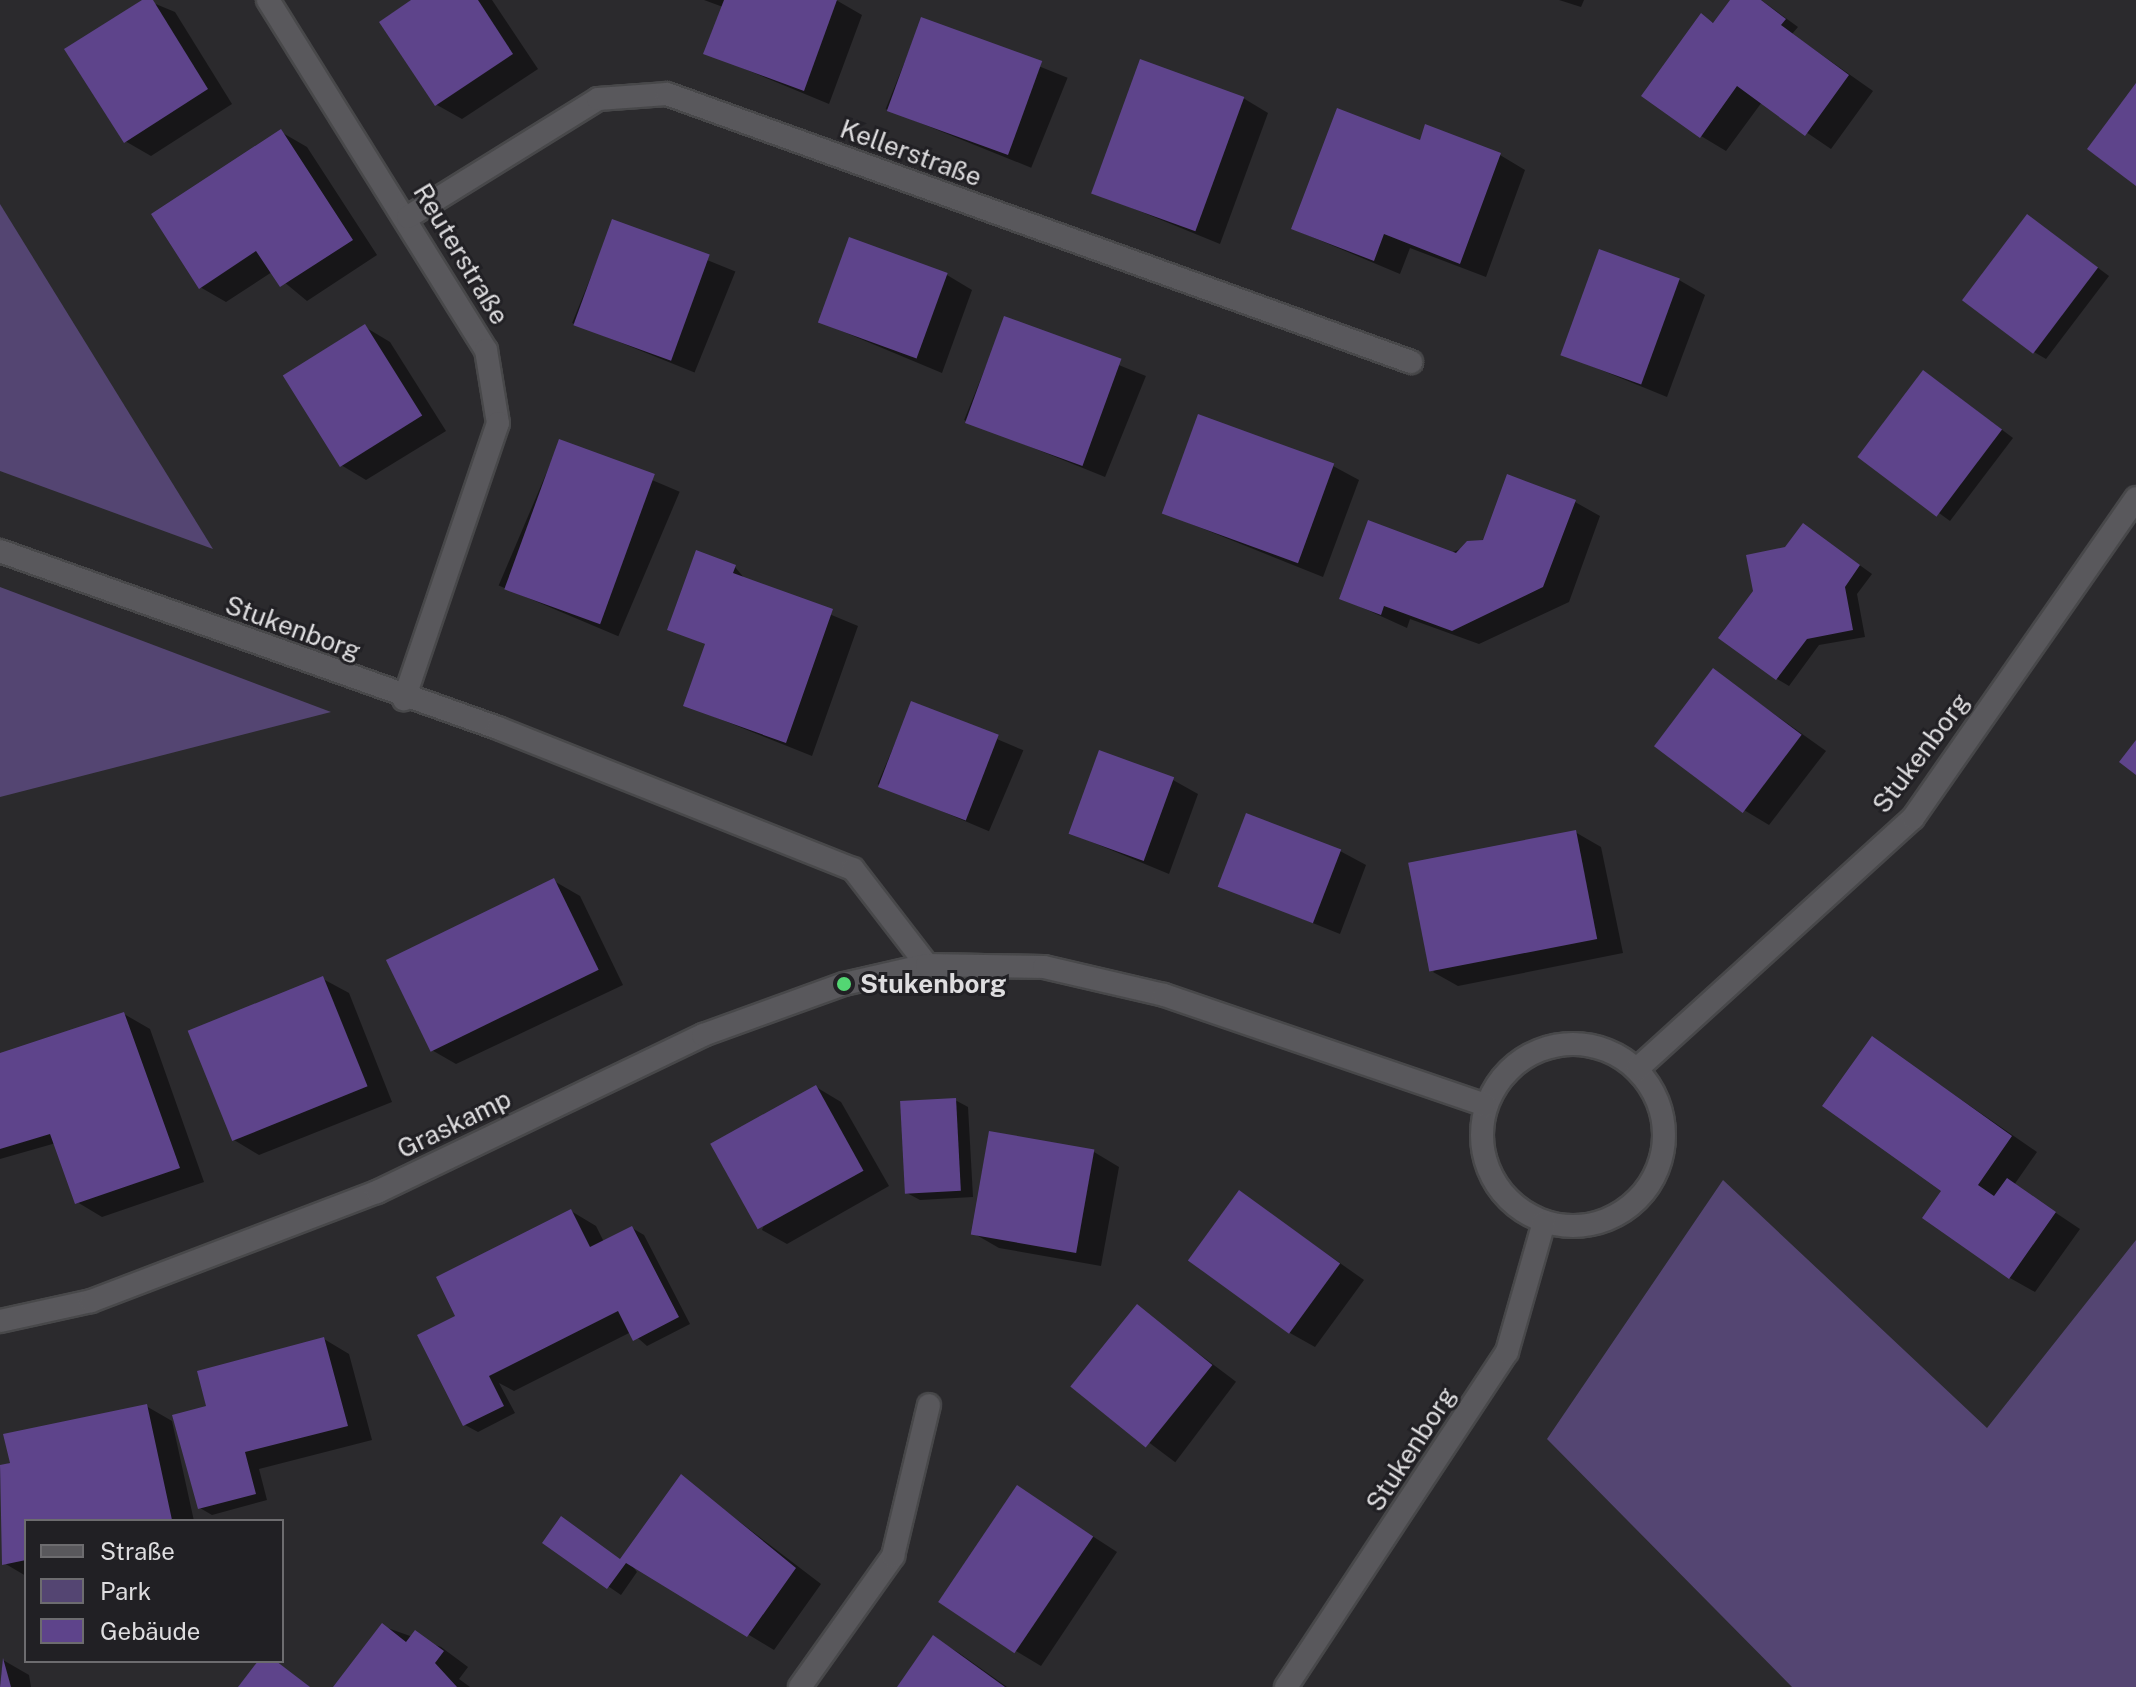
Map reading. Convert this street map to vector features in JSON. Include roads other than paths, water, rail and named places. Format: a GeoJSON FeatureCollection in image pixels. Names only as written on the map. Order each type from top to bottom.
{"type":"FeatureCollection","features":[{"type":"Feature","properties":{"kind":"street","name":"Reuterstraße"},"geometry":{"type":"LineString","coordinates":[[268,0],[408,217],[486,350],[498,423],[404,699]]}},
{"type":"Feature","properties":{"kind":"street","name":"Kellerstraße"},"geometry":{"type":"LineString","coordinates":[[408,217],[598,99],[667,94],[1411,362]]}},
{"type":"Feature","properties":{"kind":"street","name":"Stukenborg"},"geometry":{"type":"LineString","coordinates":[[1637,1069],[1913,818],[2136,498]]}},
{"type":"Feature","properties":{"kind":"street","name":"Stukenborg"},"geometry":{"type":"LineString","coordinates":[[0,551],[404,699],[498,728],[853,869],[927,965]]}},
{"type":"Feature","properties":{"kind":"street"},"geometry":{"type":"LineString","coordinates":[[927,965],[1044,967],[1164,995],[1486,1105]]}},
{"type":"Feature","properties":{"kind":"street","name":"Graskamp"},"geometry":{"type":"LineString","coordinates":[[0,1321],[91,1301],[377,1192],[703,1035],[844,984],[927,965]]}},
{"type":"Feature","properties":{"kind":"street"},"geometry":{"type":"LineString","coordinates":[[1552,1045],[1597,1046],[1637,1069],[1659,1103],[1664,1144],[1652,1183],[1623,1212],[1585,1226],[1544,1222],[1512,1205],[1490,1176],[1480,1141],[1486,1105],[1511,1066],[1552,1045]]}},
{"type":"Feature","properties":{"kind":"street","name":"Stukenborg"},"geometry":{"type":"LineString","coordinates":[[1286,1687],[1507,1352],[1544,1222]]}},
{"type":"Feature","properties":{"kind":"street"},"geometry":{"type":"LineString","coordinates":[[800,1687],[893,1556],[929,1405]]}},
{"type":"Feature","properties":{"kind":"place","name":"Stukenborg"},"geometry":{"type":"Point","coordinates":[844,984]}}]}
